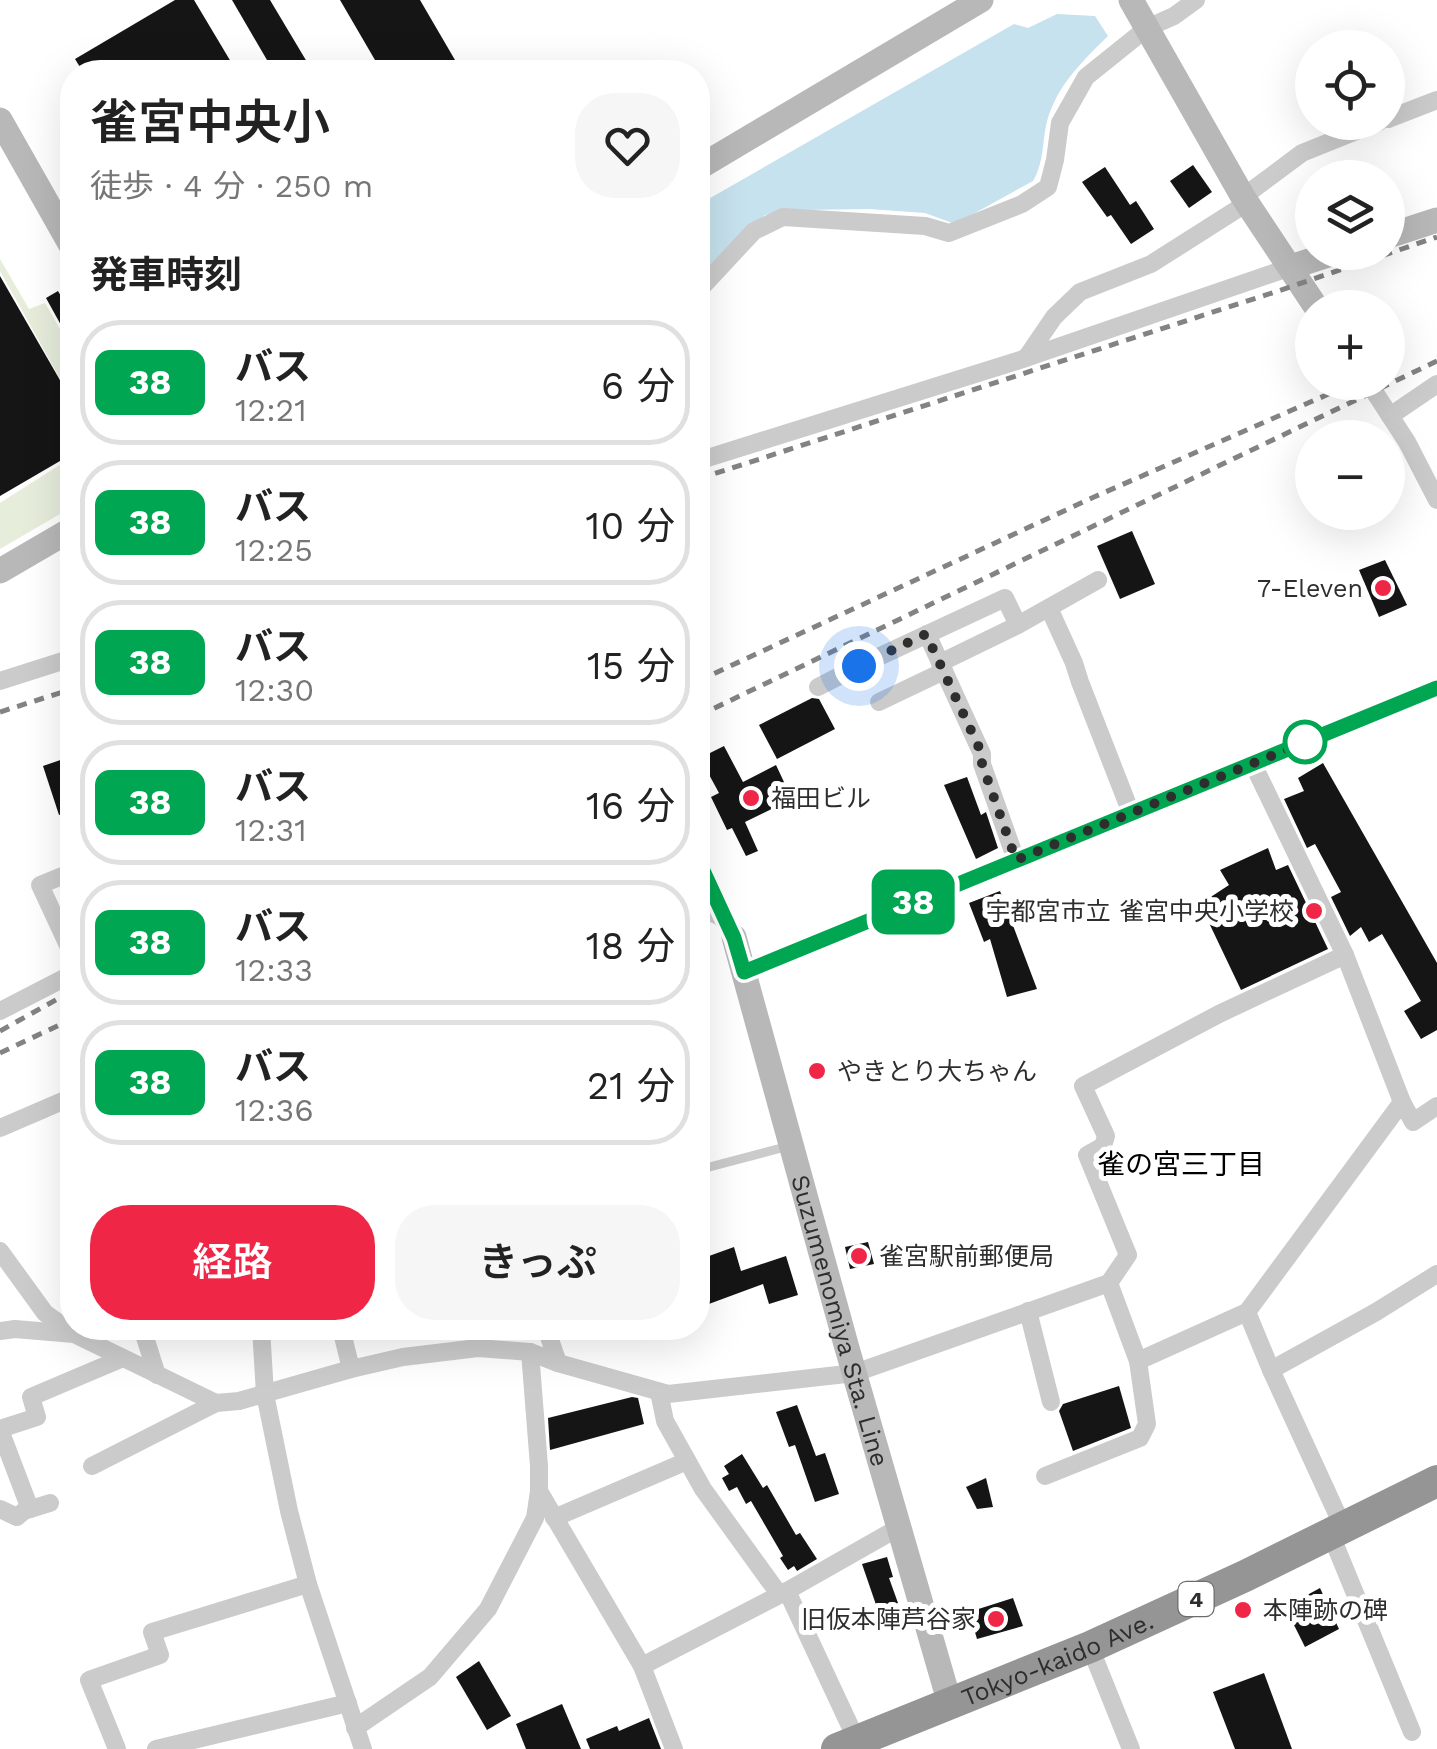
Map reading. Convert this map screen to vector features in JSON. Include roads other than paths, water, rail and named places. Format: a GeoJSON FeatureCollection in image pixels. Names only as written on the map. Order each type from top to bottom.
{"type":"FeatureCollection","features":[{"type":"Feature","properties":{"kind":"highway","name":"Tokyo-kaido Ave."},"geometry":{"type":"LineString","coordinates":[[847,1745],[896,1732],[950,1704],[1090,1647],[1432,1488]]}},
{"type":"Feature","properties":{"kind":"street"},"geometry":{"type":"LineString","coordinates":[[710,161],[981,0]]}},
{"type":"Feature","properties":{"kind":"street"},"geometry":{"type":"LineString","coordinates":[[1131,0],[1245,200],[1305,290]]}},
{"type":"Feature","properties":{"kind":"street"},"geometry":{"type":"LineString","coordinates":[[710,277],[754,231],[783,217],[925,226],[948,233],[1022,204],[1048,187],[1060,123],[1086,77],[1147,28],[1196,0]]}},
{"type":"Feature","properties":{"kind":"street"},"geometry":{"type":"LineString","coordinates":[[1405,112],[1437,100]]}},
{"type":"Feature","properties":{"kind":"street"},"geometry":{"type":"LineString","coordinates":[[0,120],[60,226]]}},
{"type":"Feature","properties":{"kind":"street"},"geometry":{"type":"LineString","coordinates":[[1026,358],[1054,317],[1080,292],[1151,264],[1245,200],[1302,153],[1334,140]]}},
{"type":"Feature","properties":{"kind":"street"},"geometry":{"type":"LineString","coordinates":[[1405,230],[1437,220]]}},
{"type":"Feature","properties":{"kind":"street"},"geometry":{"type":"LineString","coordinates":[[710,457],[1026,358],[1295,267]]}},
{"type":"Feature","properties":{"kind":"street"},"geometry":{"type":"LineString","coordinates":[[1390,416],[1437,384]]}},
{"type":"Feature","properties":{"kind":"street"},"geometry":{"type":"LineString","coordinates":[[1380,400],[1437,500]]}},
{"type":"Feature","properties":{"kind":"street"},"geometry":{"type":"LineString","coordinates":[[0,571],[60,536]]}},
{"type":"Feature","properties":{"kind":"street"},"geometry":{"type":"LineString","coordinates":[[879,702],[1098,580]]}},
{"type":"Feature","properties":{"kind":"street"},"geometry":{"type":"LineString","coordinates":[[818,688],[1006,598],[1018,624]]}},
{"type":"Feature","properties":{"kind":"street"},"geometry":{"type":"LineString","coordinates":[[1050,608],[1131,813]]}},
{"type":"Feature","properties":{"kind":"street"},"geometry":{"type":"LineString","coordinates":[[926,634],[982,754],[982,764],[1016,860]]}},
{"type":"Feature","properties":{"kind":"street"},"geometry":{"type":"LineString","coordinates":[[0,681],[60,662]]}},
{"type":"Feature","properties":{"kind":"street"},"geometry":{"type":"LineString","coordinates":[[744,972],[1437,688]]}},
{"type":"Feature","properties":{"kind":"street"},"geometry":{"type":"LineString","coordinates":[[1253,764],[1345,955],[1402,1102],[1413,1122],[1437,1106]]}},
{"type":"Feature","properties":{"kind":"street"},"geometry":{"type":"LineString","coordinates":[[60,877],[40,885],[60,928]]}},
{"type":"Feature","properties":{"kind":"street","name":"Suzumenomiya Sta. Line"},"geometry":{"type":"LineString","coordinates":[[734,938],[950,1704]]}},
{"type":"Feature","properties":{"kind":"street"},"geometry":{"type":"LineString","coordinates":[[92,1466],[216,1403],[266,1394],[402,1357],[478,1348],[530,1352],[558,1364],[668,1394],[854,1373],[1109,1282],[1128,1255],[1087,1155],[1104,1146],[1106,1136],[1083,1086],[1220,1014],[1345,955]]}},
{"type":"Feature","properties":{"kind":"street"},"geometry":{"type":"LineString","coordinates":[[0,1011],[60,980]]}},
{"type":"Feature","properties":{"kind":"street"},"geometry":{"type":"LineString","coordinates":[[0,1128],[60,1101]]}},
{"type":"Feature","properties":{"kind":"street"},"geometry":{"type":"LineString","coordinates":[[1138,1361],[1248,1312],[1402,1102]]}},
{"type":"Feature","properties":{"kind":"street"},"geometry":{"type":"LineString","coordinates":[[0,1251],[45,1313],[60,1324]]}},
{"type":"Feature","properties":{"kind":"street"},"geometry":{"type":"LineString","coordinates":[[1271,1370],[1437,1274]]}},
{"type":"Feature","properties":{"kind":"street"},"geometry":{"type":"LineString","coordinates":[[1045,1476],[1140,1438],[1147,1424],[1138,1361],[1109,1282]]}},
{"type":"Feature","properties":{"kind":"street"},"geometry":{"type":"LineString","coordinates":[[1028,1311],[1051,1402]]}},
{"type":"Feature","properties":{"kind":"street"},"geometry":{"type":"LineString","coordinates":[[1248,1312],[1338,1532],[1412,1732]]}},
{"type":"Feature","properties":{"kind":"street"},"geometry":{"type":"LineString","coordinates":[[0,1331],[60,1333]]}},
{"type":"Feature","properties":{"kind":"street"},"geometry":{"type":"LineString","coordinates":[[86,1340],[216,1403]]}},
{"type":"Feature","properties":{"kind":"street"},"geometry":{"type":"LineString","coordinates":[[146,1340],[157,1375]]}},
{"type":"Feature","properties":{"kind":"street"},"geometry":{"type":"LineString","coordinates":[[262,1340],[266,1394],[289,1510],[308,1584],[363,1749]]}},
{"type":"Feature","properties":{"kind":"street"},"geometry":{"type":"LineString","coordinates":[[344,1340],[350,1369]]}},
{"type":"Feature","properties":{"kind":"street"},"geometry":{"type":"LineString","coordinates":[[550,1340],[558,1364]]}},
{"type":"Feature","properties":{"kind":"street"},"geometry":{"type":"LineString","coordinates":[[355,1728],[430,1676],[488,1609],[535,1518],[539,1466],[530,1352]]}},
{"type":"Feature","properties":{"kind":"street"},"geometry":{"type":"LineString","coordinates":[[30,1509],[0,1429],[37,1416],[31,1397],[123,1358]]}},
{"type":"Feature","properties":{"kind":"street"},"geometry":{"type":"LineString","coordinates":[[659,1392],[664,1421],[703,1490],[783,1592],[847,1745]]}},
{"type":"Feature","properties":{"kind":"street"},"geometry":{"type":"LineString","coordinates":[[554,1518],[687,1461]]}},
{"type":"Feature","properties":{"kind":"street"},"geometry":{"type":"LineString","coordinates":[[539,1491],[642,1666],[674,1749]]}},
{"type":"Feature","properties":{"kind":"street"},"geometry":{"type":"LineString","coordinates":[[0,1509],[17,1518],[24,1511],[50,1503]]}},
{"type":"Feature","properties":{"kind":"street"},"geometry":{"type":"LineString","coordinates":[[642,1666],[898,1528]]}},
{"type":"Feature","properties":{"kind":"street"},"geometry":{"type":"LineString","coordinates":[[117,1749],[89,1680],[160,1655],[152,1632],[308,1584]]}},
{"type":"Feature","properties":{"kind":"street"},"geometry":{"type":"LineString","coordinates":[[1090,1647],[1131,1749]]}},
{"type":"Feature","properties":{"kind":"street"},"geometry":{"type":"LineString","coordinates":[[156,1749],[348,1703]]}},
{"type":"Feature","properties":{"kind":"lane"},"geometry":{"type":"LineString","coordinates":[[710,886],[734,938]]}},
{"type":"Feature","properties":{"kind":"lane"},"geometry":{"type":"LineString","coordinates":[[710,917],[734,938]]}},
{"type":"Feature","properties":{"kind":"lane"},"geometry":{"type":"LineString","coordinates":[[710,1167],[792,1145]]}},
{"type":"Feature","properties":{"kind":"water"},"geometry":{"type":"Polygon","coordinates":[[[1057,14],[1095,16],[1108,36],[1075,71],[1055,100],[1033,181],[955,224],[925,213],[869,209],[765,215],[710,268],[710,198],[1014,24],[1028,28],[1057,14]]]}},
{"type":"Feature","properties":{"kind":"railway"},"geometry":{"type":"LineString","coordinates":[[710,475],[1437,237]]}},
{"type":"Feature","properties":{"kind":"railway"},"geometry":{"type":"LineString","coordinates":[[710,710],[1437,361]]}},
{"type":"Feature","properties":{"kind":"railway"},"geometry":{"type":"LineString","coordinates":[[710,675],[1094,497],[1315,400]]}},
{"type":"Feature","properties":{"kind":"railway"},"geometry":{"type":"LineString","coordinates":[[0,712],[60,693]]}},
{"type":"Feature","properties":{"kind":"railway"},"geometry":{"type":"LineString","coordinates":[[0,1031],[60,998]]}},
{"type":"Feature","properties":{"kind":"railway"},"geometry":{"type":"LineString","coordinates":[[0,1053],[60,1025]]}},
{"type":"Feature","properties":{"kind":"place","name":"7-Eleven"},"geometry":{"type":"Point","coordinates":[1383,588]}},
{"type":"Feature","properties":{"kind":"place","name":"福田ビル"},"geometry":{"type":"Point","coordinates":[751,798]}},
{"type":"Feature","properties":{"kind":"place","name":"宇都宮市立 雀宮中央小学校"},"geometry":{"type":"Point","coordinates":[1314,911]}},
{"type":"Feature","properties":{"kind":"place","name":"やきとり大ちゃん"},"geometry":{"type":"Point","coordinates":[817,1071]}},
{"type":"Feature","properties":{"kind":"place","name":"雀宮駅前郵便局"},"geometry":{"type":"Point","coordinates":[859,1256]}},
{"type":"Feature","properties":{"kind":"place","name":"本陣跡の碑"},"geometry":{"type":"Point","coordinates":[1243,1610]}},
{"type":"Feature","properties":{"kind":"place","name":"旧仮本陣芦谷家"},"geometry":{"type":"Point","coordinates":[996,1619]}},
{"type":"Feature","properties":{"kind":"district","name":"雀の宮三丁目"},"geometry":{"type":"Point","coordinates":[1181,1164]}}]}
